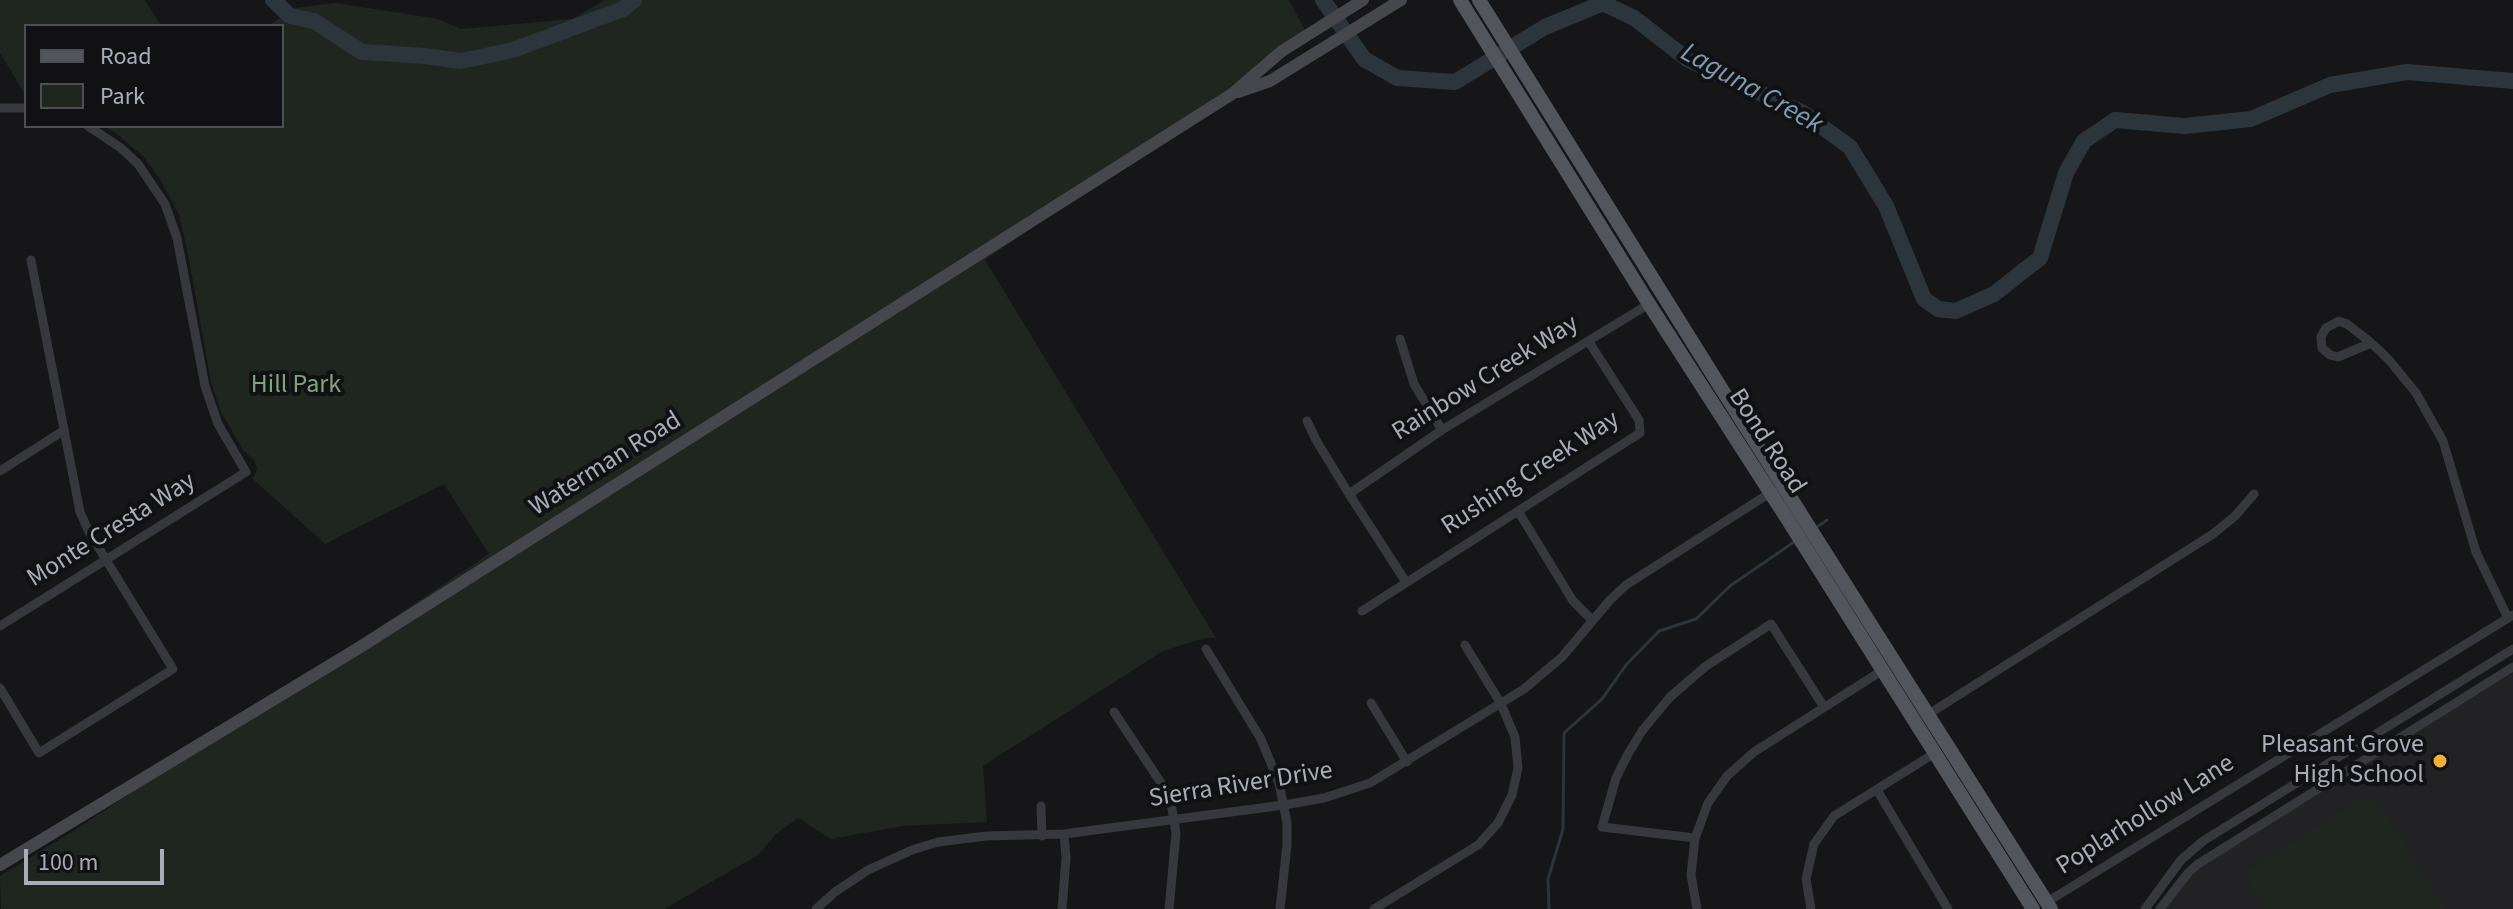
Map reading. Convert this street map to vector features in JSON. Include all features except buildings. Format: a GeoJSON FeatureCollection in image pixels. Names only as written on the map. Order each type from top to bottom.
{"type":"FeatureCollection","features":[{"type":"Feature","properties":{"kind":"main road","name":"Waterman Road"},"geometry":{"type":"LineString","coordinates":[[0,865],[357,649],[1232,94],[1282,51],[1363,0]]}},
{"type":"Feature","properties":{"kind":"main road","name":"Bond Road"},"geometry":{"type":"LineString","coordinates":[[1460,0],[1649,304],[1776,488]]}},
{"type":"Feature","properties":{"kind":"main road","name":"Bond Road"},"geometry":{"type":"LineString","coordinates":[[1479,0],[1721,388],[1792,514],[1927,715],[2044,907]]}},
{"type":"Feature","properties":{"kind":"main road","name":"Waterman Road"},"geometry":{"type":"LineString","coordinates":[[1232,94],[1270,81],[1396,4]]}},
{"type":"Feature","properties":{"kind":"main road"},"geometry":{"type":"LineString","coordinates":[[1649,304],[1663,309],[1703,372],[1721,388]]}},
{"type":"Feature","properties":{"kind":"main road","name":"Bond Road"},"geometry":{"type":"LineString","coordinates":[[1816,550],[1883,670],[1935,753],[2044,907]]}},
{"type":"Feature","properties":{"kind":"main road"},"geometry":{"type":"LineString","coordinates":[[1883,670],[1893,674],[1931,731],[1941,737]]}},
{"type":"Feature","properties":{"kind":"street"},"geometry":{"type":"LineString","coordinates":[[0,108],[24,108]]}},
{"type":"Feature","properties":{"kind":"street","name":"Monte Cresta Way"},"geometry":{"type":"LineString","coordinates":[[0,626],[246,472],[218,424],[205,386],[177,238],[167,209],[138,164],[91,128]]}},
{"type":"Feature","properties":{"kind":"street"},"geometry":{"type":"LineString","coordinates":[[0,688],[39,753],[173,669],[89,532],[80,512],[31,260]]}},
{"type":"Feature","properties":{"kind":"street","name":"Rainbow Creek Way"},"geometry":{"type":"LineString","coordinates":[[1349,494],[1442,430],[1649,304]]}},
{"type":"Feature","properties":{"kind":"street"},"geometry":{"type":"LineString","coordinates":[[2371,343],[2338,357],[2322,348],[2321,337],[2326,328],[2339,321],[2347,324],[2371,343],[2408,381],[2437,429],[2453,468],[2476,552],[2511,616]]}},
{"type":"Feature","properties":{"kind":"street"},"geometry":{"type":"LineString","coordinates":[[1400,339],[1414,384],[1442,430]]}},
{"type":"Feature","properties":{"kind":"street","name":"Rushing Creek Way"},"geometry":{"type":"LineString","coordinates":[[1362,611],[1640,433],[1639,420],[1589,342]]}},
{"type":"Feature","properties":{"kind":"street"},"geometry":{"type":"LineString","coordinates":[[1307,421],[1349,494],[1406,582]]}},
{"type":"Feature","properties":{"kind":"street"},"geometry":{"type":"LineString","coordinates":[[0,471],[63,431]]}},
{"type":"Feature","properties":{"kind":"street","name":"Sierra River Drive"},"geometry":{"type":"LineString","coordinates":[[816,909],[868,870],[912,850],[960,838],[1064,834],[1284,805],[1347,792],[1377,779],[1501,704],[1544,674],[1610,600],[1641,574],[1776,488]]}},
{"type":"Feature","properties":{"kind":"street"},"geometry":{"type":"LineString","coordinates":[[1927,715],[2213,534],[2235,516],[2254,494]]}},
{"type":"Feature","properties":{"kind":"street"},"geometry":{"type":"LineString","coordinates":[[1518,511],[1573,601],[1592,620]]}},
{"type":"Feature","properties":{"kind":"street","name":"Poplarhollow Lane"},"geometry":{"type":"LineString","coordinates":[[2044,907],[2511,616]]}},
{"type":"Feature","properties":{"kind":"street"},"geometry":{"type":"LineString","coordinates":[[1695,838],[1602,827],[1616,778],[1628,754],[1670,697],[1706,666],[1771,624],[1824,707]]}},
{"type":"Feature","properties":{"kind":"street"},"geometry":{"type":"LineString","coordinates":[[1374,909],[1469,851],[1498,823],[1512,795],[1518,768],[1515,737],[1501,704],[1465,645]]}},
{"type":"Feature","properties":{"kind":"street"},"geometry":{"type":"LineString","coordinates":[[1206,649],[1261,739],[1275,771],[1284,805],[1287,845],[1280,909]]}},
{"type":"Feature","properties":{"kind":"street"},"geometry":{"type":"LineString","coordinates":[[2145,909],[2181,860],[2203,841],[2513,649]]}},
{"type":"Feature","properties":{"kind":"street"},"geometry":{"type":"LineString","coordinates":[[2160,909],[2198,864],[2513,667]]}},
{"type":"Feature","properties":{"kind":"street"},"geometry":{"type":"LineString","coordinates":[[1697,909],[1691,875],[1695,838],[1708,803],[1727,776],[1741,761],[1883,670]]}},
{"type":"Feature","properties":{"kind":"street"},"geometry":{"type":"LineString","coordinates":[[1371,703],[1407,762]]}},
{"type":"Feature","properties":{"kind":"street"},"geometry":{"type":"LineString","coordinates":[[1114,712],[1165,789],[1174,819],[1169,909]]}},
{"type":"Feature","properties":{"kind":"street"},"geometry":{"type":"LineString","coordinates":[[1811,909],[1806,879],[1814,844],[1834,816],[1935,753]]}},
{"type":"Feature","properties":{"kind":"street"},"geometry":{"type":"LineString","coordinates":[[1877,790],[1948,909]]}},
{"type":"Feature","properties":{"kind":"street"},"geometry":{"type":"LineString","coordinates":[[1041,806],[1042,836]]}},
{"type":"Feature","properties":{"kind":"street"},"geometry":{"type":"LineString","coordinates":[[1062,909],[1066,858],[1064,834]]}},
{"type":"Feature","properties":{"kind":"shaded area","name":"Pleasant Grove High School"},"geometry":{"type":"Polygon","coordinates":[[[2513,673],[2513,909],[2165,909],[2191,874],[2223,850],[2513,673]]]}},
{"type":"Feature","properties":{"kind":"green space"},"geometry":{"type":"Polygon","coordinates":[[[0,0],[145,0],[160,24],[24,24],[24,93],[0,53],[0,0]]]}},
{"type":"Feature","properties":{"kind":"green space","name":"Hill Park"},"geometry":{"type":"Polygon","coordinates":[[[605,0],[1289,0],[1307,34],[1202,112],[985,260],[1216,638],[1205,638],[1163,651],[983,766],[987,822],[902,826],[831,839],[798,818],[776,834],[758,855],[664,909],[1,909],[0,876],[75,830],[489,554],[444,484],[325,544],[253,479],[257,469],[254,460],[243,450],[221,412],[211,382],[179,215],[160,179],[143,156],[107,128],[284,128],[284,24],[271,24],[294,8],[336,3],[438,19],[461,29],[572,19],[605,0]]]}},
{"type":"Feature","properties":{"kind":"green space"},"geometry":{"type":"Polygon","coordinates":[[[2362,798],[2376,799],[2447,909],[2265,909],[2244,872],[2362,798]]]}},
{"type":"Feature","properties":{"kind":"waterway","name":"Laguna Creek"},"geometry":{"type":"LineString","coordinates":[[273,0],[290,16],[314,21],[362,52],[461,61],[513,50],[623,9],[634,0]]}},
{"type":"Feature","properties":{"kind":"waterway","name":"Laguna Creek"},"geometry":{"type":"LineString","coordinates":[[1323,0],[1364,59],[1397,78],[1455,82],[1545,27],[1603,3],[1634,18],[1687,59],[1803,113],[1850,147],[1886,206],[1924,299],[1938,309],[1956,311],[1994,294],[2040,258],[2066,173],[2084,141],[2115,120],[2185,126],[2251,119],[2330,85],[2407,72],[2513,81]]}},
{"type":"Feature","properties":{"kind":"waterway"},"geometry":{"type":"LineString","coordinates":[[1814,529],[1827,520]]}},
{"type":"Feature","properties":{"kind":"waterway"},"geometry":{"type":"LineString","coordinates":[[1549,909],[1548,879],[1563,829],[1564,733],[1602,699],[1626,665],[1659,631],[1696,619],[1730,586],[1794,542]]}},
{"type":"Feature","properties":{"kind":"place","name":"Pleasant Grove High School"},"geometry":{"type":"Point","coordinates":[2440,761]}}]}
